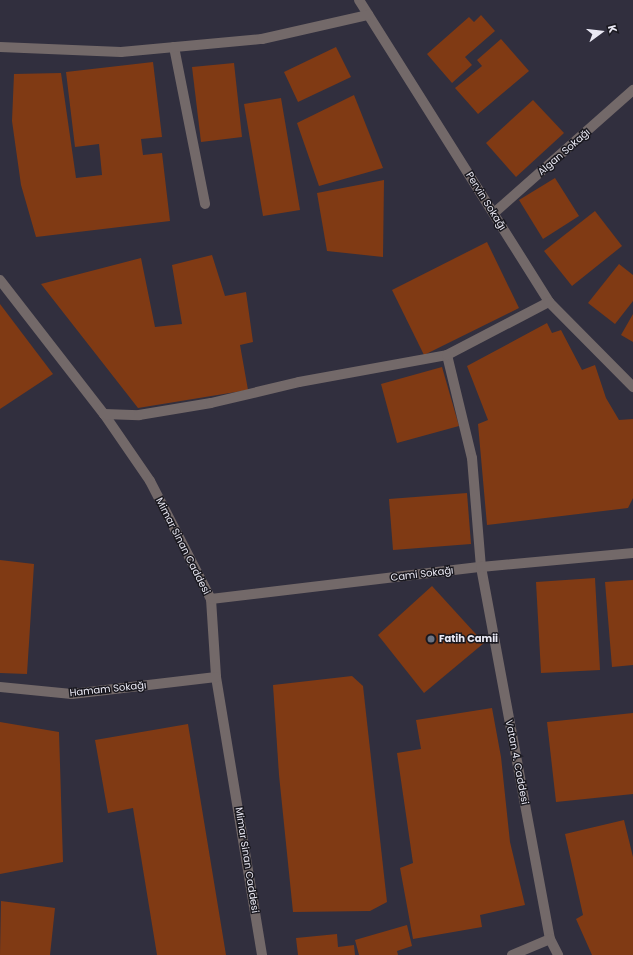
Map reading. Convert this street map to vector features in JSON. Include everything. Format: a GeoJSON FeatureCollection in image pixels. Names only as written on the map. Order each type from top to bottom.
{"type":"FeatureCollection","features":[{"type":"Feature","properties":{"kind":"street","name":"Pervin Sokağı"},"geometry":{"type":"LineString","coordinates":[[359,0],[549,302],[633,387]]}},
{"type":"Feature","properties":{"kind":"street"},"geometry":{"type":"LineString","coordinates":[[0,47],[121,52],[262,38],[368,15]]}},
{"type":"Feature","properties":{"kind":"street"},"geometry":{"type":"LineString","coordinates":[[174,47],[205,204]]}},
{"type":"Feature","properties":{"kind":"street","name":"Algan Sokağı"},"geometry":{"type":"LineString","coordinates":[[494,213],[633,90]]}},
{"type":"Feature","properties":{"kind":"street","name":"Mimar Sinan Caddesi"},"geometry":{"type":"LineString","coordinates":[[0,280],[104,414],[150,481],[211,599],[216,677],[262,955]]}},
{"type":"Feature","properties":{"kind":"street"},"geometry":{"type":"LineString","coordinates":[[104,414],[139,415],[211,403],[299,382],[447,354],[549,302]]}},
{"type":"Feature","properties":{"kind":"street","name":"Vatan 4. Caddesi"},"geometry":{"type":"LineString","coordinates":[[447,354],[472,458],[481,567],[550,939],[558,955]]}},
{"type":"Feature","properties":{"kind":"street","name":"Cami Sokağı"},"geometry":{"type":"LineString","coordinates":[[211,599],[481,567],[633,553]]}},
{"type":"Feature","properties":{"kind":"street","name":"Hamam Sokağı"},"geometry":{"type":"LineString","coordinates":[[0,687],[72,694],[216,677]]}},
{"type":"Feature","properties":{"kind":"street"},"geometry":{"type":"LineString","coordinates":[[512,955],[550,939]]}},
{"type":"Feature","properties":{"kind":"building"},"geometry":{"type":"Polygon","coordinates":[[[481,15],[495,31],[465,57],[472,65],[452,83],[427,54],[469,17],[474,22],[481,15]]]}},
{"type":"Feature","properties":{"kind":"building"},"geometry":{"type":"Polygon","coordinates":[[[501,39],[529,71],[478,114],[455,88],[482,66],[477,60],[501,39]]]}},
{"type":"Feature","properties":{"kind":"building"},"geometry":{"type":"Polygon","coordinates":[[[336,47],[351,77],[298,102],[284,72],[336,47]]]}},
{"type":"Feature","properties":{"kind":"building"},"geometry":{"type":"Polygon","coordinates":[[[153,62],[162,137],[141,139],[143,155],[162,153],[170,221],[36,237],[21,185],[12,121],[14,74],[61,73],[76,178],[102,175],[99,144],[75,147],[66,72],[153,62]]]}},
{"type":"Feature","properties":{"kind":"building"},"geometry":{"type":"Polygon","coordinates":[[[234,63],[242,137],[201,142],[192,67],[234,63]]]}},
{"type":"Feature","properties":{"kind":"building"},"geometry":{"type":"Polygon","coordinates":[[[354,95],[383,168],[319,186],[297,123],[354,95]]]}},
{"type":"Feature","properties":{"kind":"building"},"geometry":{"type":"Polygon","coordinates":[[[281,98],[300,210],[263,216],[244,104],[281,98]]]}},
{"type":"Feature","properties":{"kind":"building"},"geometry":{"type":"Polygon","coordinates":[[[533,100],[564,133],[516,177],[486,143],[533,100]]]}},
{"type":"Feature","properties":{"kind":"building"},"geometry":{"type":"Polygon","coordinates":[[[555,178],[579,216],[543,239],[519,200],[555,178]]]}},
{"type":"Feature","properties":{"kind":"building"},"geometry":{"type":"Polygon","coordinates":[[[384,180],[383,257],[327,251],[317,193],[384,180]]]}},
{"type":"Feature","properties":{"kind":"building"},"geometry":{"type":"Polygon","coordinates":[[[595,211],[622,246],[572,286],[544,251],[595,211]]]}},
{"type":"Feature","properties":{"kind":"building"},"geometry":{"type":"Polygon","coordinates":[[[487,242],[519,308],[424,355],[392,290],[487,242]]]}},
{"type":"Feature","properties":{"kind":"building"},"geometry":{"type":"Polygon","coordinates":[[[212,255],[225,296],[246,292],[253,342],[240,345],[248,390],[138,408],[41,284],[141,258],[155,327],[182,324],[172,265],[212,255]]]}},
{"type":"Feature","properties":{"kind":"building"},"geometry":{"type":"Polygon","coordinates":[[[619,264],[633,275],[633,301],[615,324],[588,303],[619,264]]]}},
{"type":"Feature","properties":{"kind":"building"},"geometry":{"type":"Polygon","coordinates":[[[0,304],[53,374],[0,409],[0,304]]]}},
{"type":"Feature","properties":{"kind":"building"},"geometry":{"type":"Polygon","coordinates":[[[633,314],[633,342],[621,335],[633,314]]]}},
{"type":"Feature","properties":{"kind":"building"},"geometry":{"type":"Polygon","coordinates":[[[547,323],[552,333],[561,330],[582,370],[595,365],[606,398],[619,420],[633,419],[633,498],[628,508],[487,525],[478,424],[488,420],[467,366],[547,323]]]}},
{"type":"Feature","properties":{"kind":"building"},"geometry":{"type":"Polygon","coordinates":[[[442,367],[459,426],[397,443],[381,384],[442,367]]]}},
{"type":"Feature","properties":{"kind":"building"},"geometry":{"type":"Polygon","coordinates":[[[467,493],[471,544],[393,550],[389,499],[467,493]]]}},
{"type":"Feature","properties":{"kind":"building"},"geometry":{"type":"Polygon","coordinates":[[[0,560],[34,564],[27,674],[0,673],[0,560]]]}},
{"type":"Feature","properties":{"kind":"building"},"geometry":{"type":"Polygon","coordinates":[[[595,578],[600,670],[541,673],[536,582],[595,578]]]}},
{"type":"Feature","properties":{"kind":"building"},"geometry":{"type":"Polygon","coordinates":[[[633,580],[633,665],[612,667],[605,582],[633,580]]]}},
{"type":"Feature","properties":{"kind":"building","name":"Fatih Camii"},"geometry":{"type":"Polygon","coordinates":[[[432,586],[484,643],[424,693],[378,635],[432,586]]]}},
{"type":"Feature","properties":{"kind":"building"},"geometry":{"type":"Polygon","coordinates":[[[352,676],[363,686],[387,902],[370,911],[293,912],[279,775],[273,685],[352,676]]]}},
{"type":"Feature","properties":{"kind":"building"},"geometry":{"type":"Polygon","coordinates":[[[492,708],[501,757],[510,842],[525,905],[480,915],[482,927],[413,939],[400,868],[413,863],[397,753],[421,749],[416,720],[492,708]]]}},
{"type":"Feature","properties":{"kind":"building"},"geometry":{"type":"Polygon","coordinates":[[[633,713],[633,794],[556,802],[547,722],[633,713]]]}},
{"type":"Feature","properties":{"kind":"building"},"geometry":{"type":"Polygon","coordinates":[[[0,722],[59,732],[63,862],[0,874],[0,722]]]}},
{"type":"Feature","properties":{"kind":"building"},"geometry":{"type":"Polygon","coordinates":[[[188,724],[226,955],[157,955],[133,808],[108,813],[95,740],[188,724]]]}},
{"type":"Feature","properties":{"kind":"building"},"geometry":{"type":"Polygon","coordinates":[[[624,820],[633,857],[633,955],[592,955],[576,919],[583,915],[565,834],[624,820]]]}},
{"type":"Feature","properties":{"kind":"building"},"geometry":{"type":"Polygon","coordinates":[[[1,901],[55,908],[50,955],[0,955],[1,901]]]}},
{"type":"Feature","properties":{"kind":"building"},"geometry":{"type":"Polygon","coordinates":[[[407,925],[412,946],[397,951],[398,955],[359,955],[355,940],[407,925]]]}},
{"type":"Feature","properties":{"kind":"building"},"geometry":{"type":"Polygon","coordinates":[[[337,934],[338,947],[354,945],[355,955],[298,955],[296,938],[337,934]]]}},
{"type":"Feature","properties":{"kind":"place","name":"Fatih Camii"},"geometry":{"type":"Point","coordinates":[431,639]}}]}
